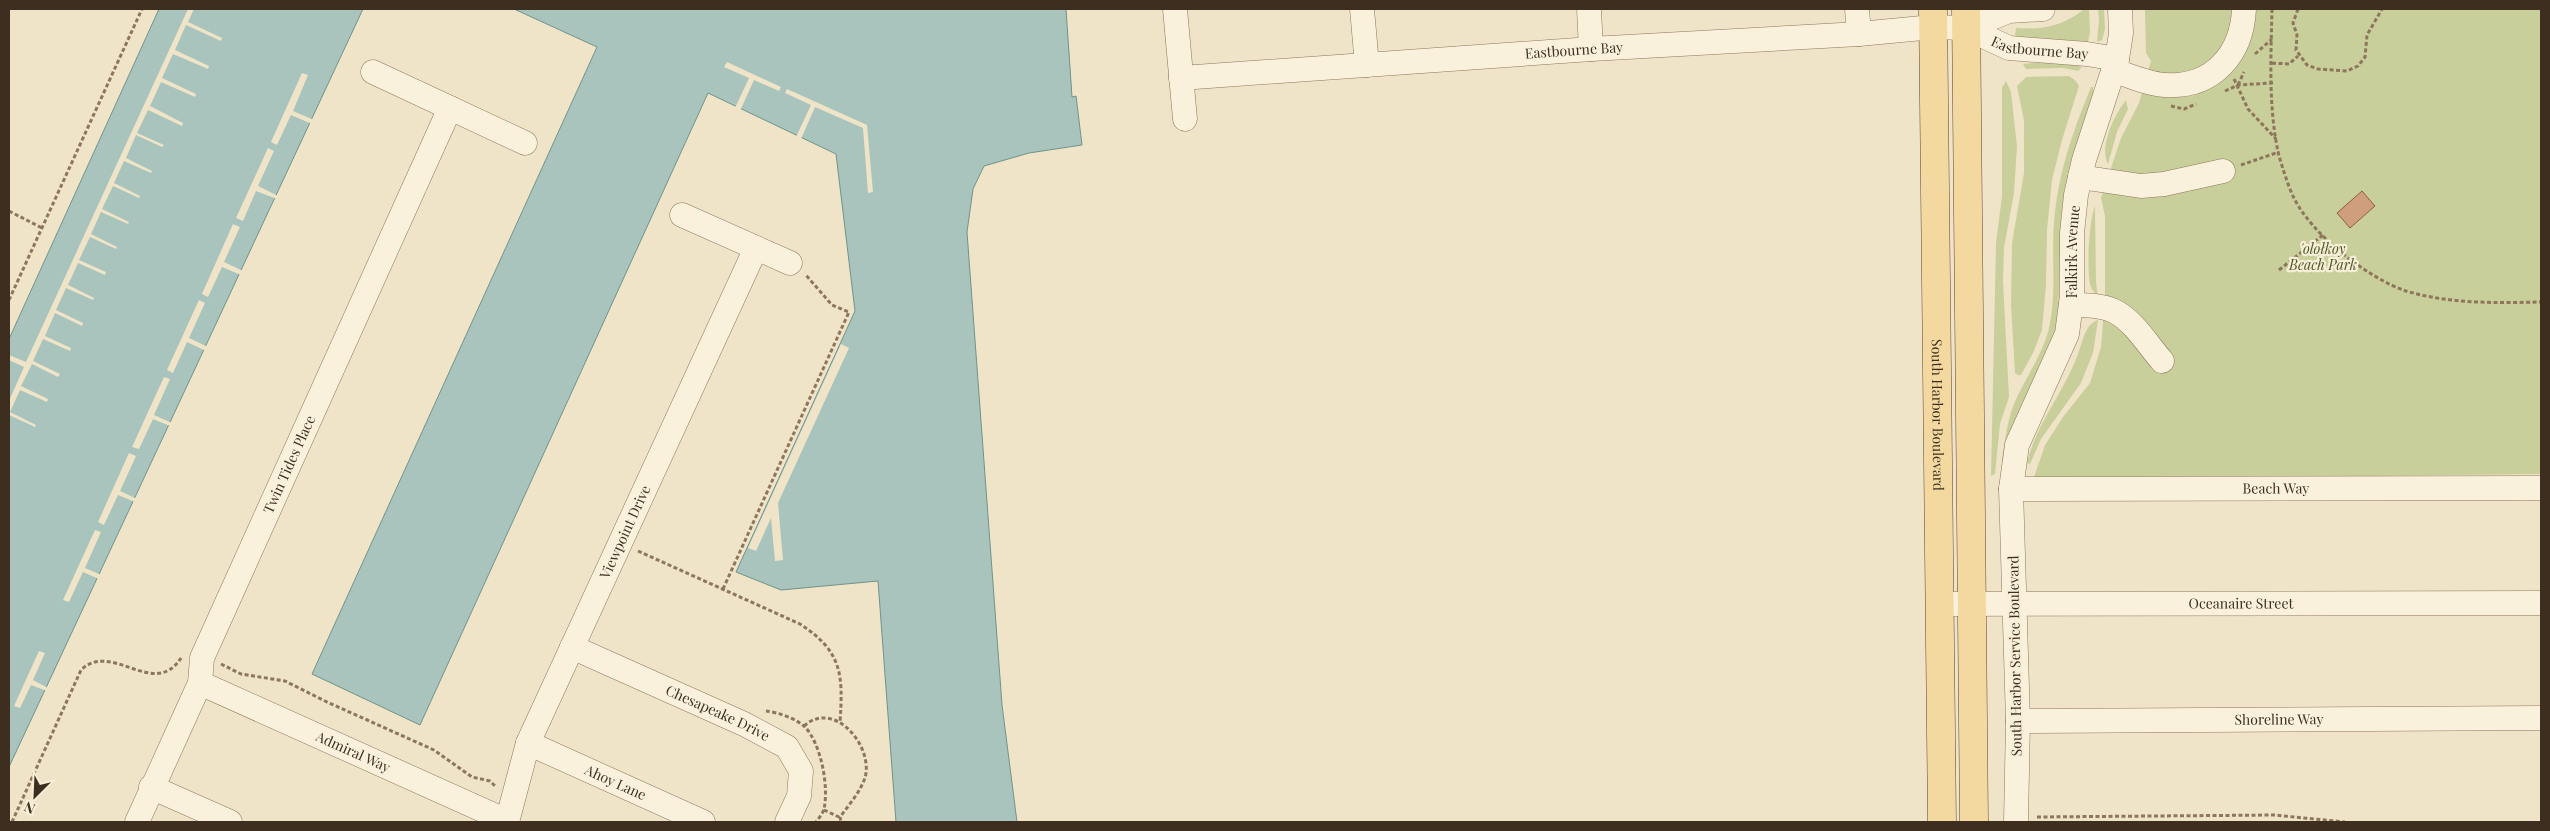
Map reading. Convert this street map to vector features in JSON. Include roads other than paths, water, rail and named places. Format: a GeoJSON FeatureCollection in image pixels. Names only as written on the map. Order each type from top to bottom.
{"type":"FeatureCollection","features":[{"type":"Feature","properties":{"kind":"main road","name":"South Harbor Boulevard"},"geometry":{"type":"LineString","coordinates":[[1933,18],[1942,822]]}},
{"type":"Feature","properties":{"kind":"main road"},"geometry":{"type":"LineString","coordinates":[[1966,18],[1974,822]]}},
{"type":"Feature","properties":{"kind":"street"},"geometry":{"type":"LineString","coordinates":[[1175,9],[1185,119]]}},
{"type":"Feature","properties":{"kind":"street"},"geometry":{"type":"LineString","coordinates":[[1362,9],[1367,65]]}},
{"type":"Feature","properties":{"kind":"street"},"geometry":{"type":"LineString","coordinates":[[1589,9],[1591,49]]}},
{"type":"Feature","properties":{"kind":"street"},"geometry":{"type":"LineString","coordinates":[[1857,9],[1859,34]]}},
{"type":"Feature","properties":{"kind":"street","name":"Eastbourne Bay"},"geometry":{"type":"LineString","coordinates":[[1181,78],[1591,49],[1859,34],[1933,18],[1966,18],[2044,9]]}},
{"type":"Feature","properties":{"kind":"street","name":"Falkirk Avenue"},"geometry":{"type":"LineString","coordinates":[[2011,489],[2017,445],[2026,422],[2062,349],[2067,334],[2071,304],[2072,233],[2080,177],[2115,64],[2122,33],[2120,9]]}},
{"type":"Feature","properties":{"kind":"street","name":"Eastbourne Bay"},"geometry":{"type":"LineString","coordinates":[[1966,18],[2009,48],[2087,54],[2115,64],[2141,80],[2166,85],[2190,83],[2206,77],[2224,65],[2235,49],[2243,27],[2244,9]]}},
{"type":"Feature","properties":{"kind":"street"},"geometry":{"type":"LineString","coordinates":[[372,72],[525,143]]}},
{"type":"Feature","properties":{"kind":"street","name":"Twin Tides Place"},"geometry":{"type":"LineString","coordinates":[[137,822],[151,786],[200,683],[202,658],[450,108]]}},
{"type":"Feature","properties":{"kind":"street"},"geometry":{"type":"LineString","coordinates":[[2080,177],[2141,186],[2164,184],[2223,171]]}},
{"type":"Feature","properties":{"kind":"street"},"geometry":{"type":"LineString","coordinates":[[682,215],[790,263]]}},
{"type":"Feature","properties":{"kind":"street","name":"Viewpoint Drive"},"geometry":{"type":"LineString","coordinates":[[507,822],[528,743],[756,248]]}},
{"type":"Feature","properties":{"kind":"street"},"geometry":{"type":"LineString","coordinates":[[2071,304],[2100,306],[2114,311],[2128,321],[2162,361]]}},
{"type":"Feature","properties":{"kind":"street","name":"Beach Way"},"geometry":{"type":"LineString","coordinates":[[2011,489],[2541,488]]}},
{"type":"Feature","properties":{"kind":"street","name":"South Harbor Service Boulevard"},"geometry":{"type":"LineString","coordinates":[[2011,489],[2018,721],[2016,819]]}},
{"type":"Feature","properties":{"kind":"street","name":"Oceanaire Street"},"geometry":{"type":"LineString","coordinates":[[1940,604],[2541,603]]}},
{"type":"Feature","properties":{"kind":"street","name":"Chesapeake Drive"},"geometry":{"type":"LineString","coordinates":[[572,647],[744,724],[788,747],[801,771],[799,796],[787,822]]}},
{"type":"Feature","properties":{"kind":"street","name":"Admiral Way"},"geometry":{"type":"LineString","coordinates":[[200,683],[507,822]]}},
{"type":"Feature","properties":{"kind":"street","name":"Shoreline Way"},"geometry":{"type":"LineString","coordinates":[[2018,721],[2541,718]]}},
{"type":"Feature","properties":{"kind":"street","name":"Ahoy Lane"},"geometry":{"type":"LineString","coordinates":[[528,743],[703,822]]}},
{"type":"Feature","properties":{"kind":"street"},"geometry":{"type":"LineString","coordinates":[[151,786],[230,822]]}},
{"type":"Feature","properties":{"kind":"water"},"geometry":{"type":"Polygon","coordinates":[[[159,9],[363,9],[9,767],[9,339],[159,9]]]}},
{"type":"Feature","properties":{"kind":"water"},"geometry":{"type":"Polygon","coordinates":[[[514,9],[1066,9],[1072,97],[1076,96],[1082,145],[1029,153],[984,166],[973,189],[967,232],[1002,705],[1017,822],[896,822],[878,581],[781,590],[736,572],[855,311],[836,154],[708,93],[420,725],[312,674],[597,47],[514,9]]]}},
{"type":"Feature","properties":{"kind":"park label","name":"'olołkoy Beach Park"},"geometry":{"type":"Point","coordinates":[2323,258]}}]}
